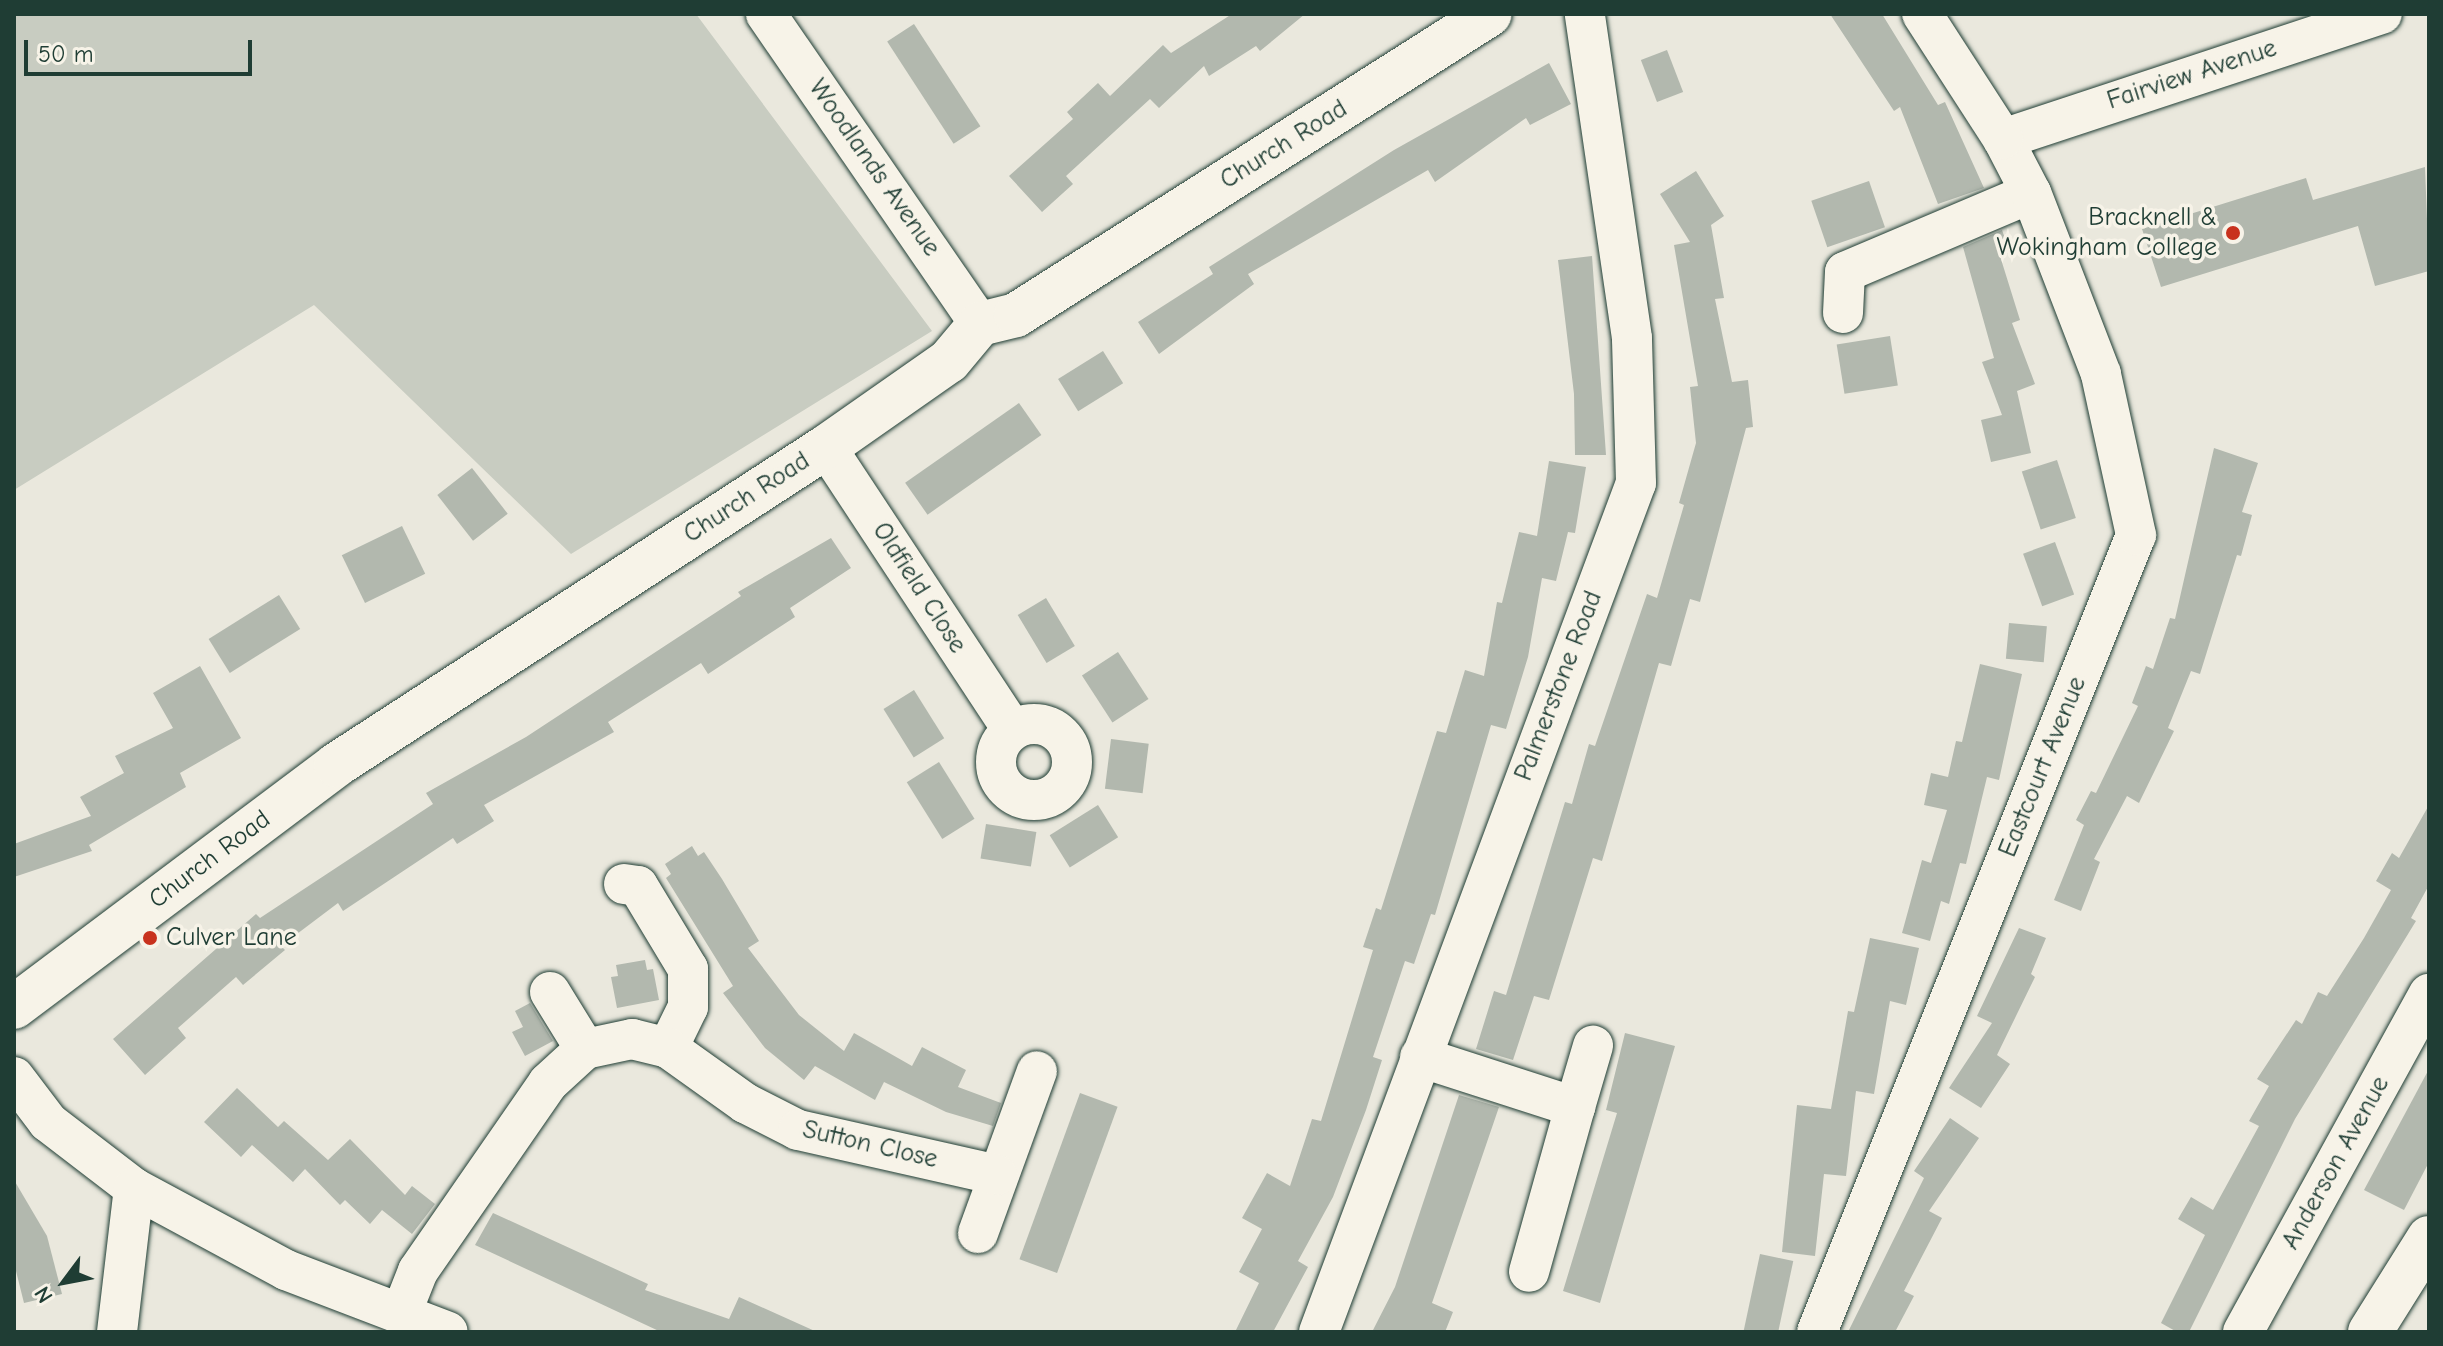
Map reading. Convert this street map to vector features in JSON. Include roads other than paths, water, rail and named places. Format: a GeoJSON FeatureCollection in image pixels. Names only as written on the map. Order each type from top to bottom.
{"type":"FeatureCollection","features":[{"type":"Feature","properties":{"kind":"main road","name":"Church Road"},"geometry":{"type":"LineString","coordinates":[[14,1007],[336,765],[826,447],[961,352],[980,324],[1016,315],[1490,14]]}},
{"type":"Feature","properties":{"kind":"main road"},"geometry":{"type":"LineString","coordinates":[[2370,1332],[2429,1238]]}},
{"type":"Feature","properties":{"kind":"street","name":"Woodlands Avenue"},"geometry":{"type":"LineString","coordinates":[[766,14],[980,324]]}},
{"type":"Feature","properties":{"kind":"street","name":"Palmerstone Road"},"geometry":{"type":"LineString","coordinates":[[1319,1332],[1636,483],[1632,338],[1585,14]]}},
{"type":"Feature","properties":{"kind":"street","name":"Eastcourt Avenue"},"geometry":{"type":"LineString","coordinates":[[1817,1332],[2136,535],[2101,374],[2031,193],[2003,139],[1922,14]]}},
{"type":"Feature","properties":{"kind":"street","name":"Fairview Avenue"},"geometry":{"type":"LineString","coordinates":[[2003,139],[2382,14]]}},
{"type":"Feature","properties":{"kind":"street"},"geometry":{"type":"LineString","coordinates":[[1843,313],[1845,272],[2031,193]]}},
{"type":"Feature","properties":{"kind":"street","name":"Oldfield Close"},"geometry":{"type":"LineString","coordinates":[[826,447],[1012,729]]}},
{"type":"Feature","properties":{"kind":"street"},"geometry":{"type":"LineString","coordinates":[[624,884],[638,886],[688,969],[688,1007],[668,1048]]}},
{"type":"Feature","properties":{"kind":"street"},"geometry":{"type":"LineString","coordinates":[[401,1314],[418,1271],[548,1083],[585,1049],[550,992]]}},
{"type":"Feature","properties":{"kind":"street","name":"Anderson Avenue"},"geometry":{"type":"LineString","coordinates":[[2243,1332],[2429,994]]}},
{"type":"Feature","properties":{"kind":"street","name":"Sutton Close"},"geometry":{"type":"LineString","coordinates":[[585,1049],[632,1039],[668,1048],[745,1103],[798,1130],[997,1175]]}},
{"type":"Feature","properties":{"kind":"street"},"geometry":{"type":"LineString","coordinates":[[1529,1272],[1593,1046]]}},
{"type":"Feature","properties":{"kind":"street"},"geometry":{"type":"LineString","coordinates":[[1420,1057],[1575,1107]]}},
{"type":"Feature","properties":{"kind":"street"},"geometry":{"type":"LineString","coordinates":[[978,1233],[1037,1071]]}},
{"type":"Feature","properties":{"kind":"street"},"geometry":{"type":"LineString","coordinates":[[14,1077],[48,1122],[134,1188],[286,1270],[448,1332]]}},
{"type":"Feature","properties":{"kind":"street"},"geometry":{"type":"LineString","coordinates":[[117,1332],[134,1188]]}},
{"type":"Feature","properties":{"kind":"place","name":"Bracknell & Wokingham College"},"geometry":{"type":"Point","coordinates":[2233,233]}},
{"type":"Feature","properties":{"kind":"place","name":"Culver Lane"},"geometry":{"type":"Point","coordinates":[150,938]}}]}
